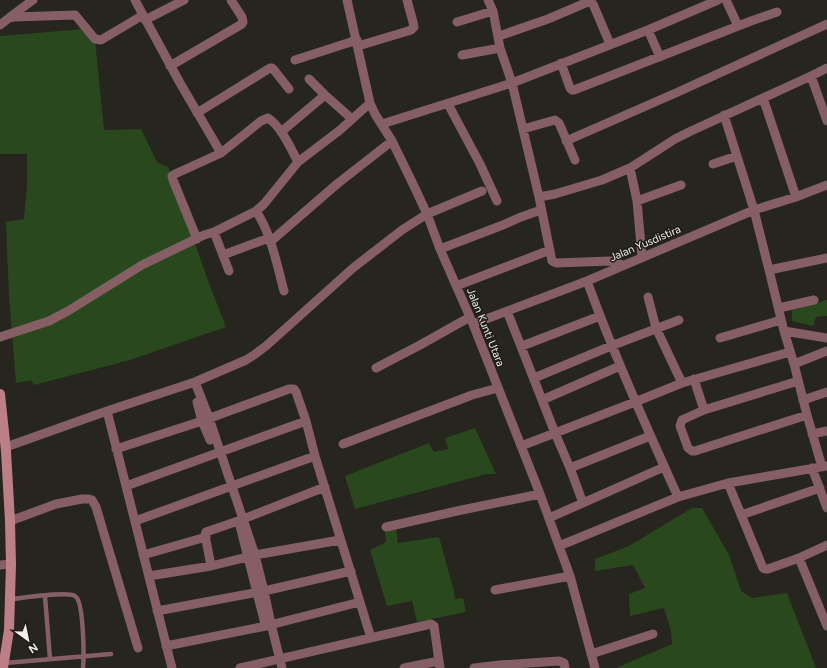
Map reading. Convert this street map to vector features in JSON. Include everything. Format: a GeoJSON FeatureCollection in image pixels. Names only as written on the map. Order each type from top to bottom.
{"type":"FeatureCollection","features":[{"type":"Feature","properties":{"kind":"street"},"geometry":{"type":"LineString","coordinates":[[0,25],[33,0]]}},
{"type":"Feature","properties":{"kind":"street"},"geometry":{"type":"LineString","coordinates":[[135,0],[170,66],[221,153]]}},
{"type":"Feature","properties":{"kind":"street"},"geometry":{"type":"LineString","coordinates":[[9,18],[75,15],[95,39],[101,40],[144,17],[184,0]]}},
{"type":"Feature","properties":{"kind":"street"},"geometry":{"type":"LineString","coordinates":[[170,66],[242,24],[242,18],[231,0]]}},
{"type":"Feature","properties":{"kind":"street","name":"Jalan Kunti Utara"},"geometry":{"type":"LineString","coordinates":[[347,0],[358,43],[370,103],[392,141],[427,214],[440,249],[472,320],[540,494],[570,576],[595,668]]}},
{"type":"Feature","properties":{"kind":"street"},"geometry":{"type":"LineString","coordinates":[[295,60],[408,31],[414,27],[414,22],[407,0]]}},
{"type":"Feature","properties":{"kind":"street"},"geometry":{"type":"LineString","coordinates":[[498,36],[548,19],[590,0],[593,2],[610,44]]}},
{"type":"Feature","properties":{"kind":"street"},"geometry":{"type":"LineString","coordinates":[[382,124],[512,83],[648,30],[718,0]]}},
{"type":"Feature","properties":{"kind":"street"},"geometry":{"type":"LineString","coordinates":[[726,0],[738,26]]}},
{"type":"Feature","properties":{"kind":"street"},"geometry":{"type":"LineString","coordinates":[[457,22],[492,4],[500,48],[512,83],[539,197],[551,260],[554,263],[610,261],[622,266]]}},
{"type":"Feature","properties":{"kind":"street"},"geometry":{"type":"LineString","coordinates":[[561,64],[572,90],[778,12]]}},
{"type":"Feature","properties":{"kind":"street"},"geometry":{"type":"LineString","coordinates":[[566,141],[827,24]]}},
{"type":"Feature","properties":{"kind":"street"},"geometry":{"type":"LineString","coordinates":[[648,30],[660,57]]}},
{"type":"Feature","properties":{"kind":"street"},"geometry":{"type":"LineString","coordinates":[[462,55],[500,48]]}},
{"type":"Feature","properties":{"kind":"street"},"geometry":{"type":"LineString","coordinates":[[197,113],[270,68],[274,70],[289,89]]}},
{"type":"Feature","properties":{"kind":"street"},"geometry":{"type":"LineString","coordinates":[[539,197],[555,194],[602,180],[630,168],[675,139],[827,68]]}},
{"type":"Feature","properties":{"kind":"street"},"geometry":{"type":"LineString","coordinates":[[810,76],[827,121]]}},
{"type":"Feature","properties":{"kind":"street"},"geometry":{"type":"LineString","coordinates":[[309,79],[352,119]]}},
{"type":"Feature","properties":{"kind":"street"},"geometry":{"type":"LineString","coordinates":[[281,132],[325,95]]}},
{"type":"Feature","properties":{"kind":"street"},"geometry":{"type":"LineString","coordinates":[[763,98],[796,198]]}},
{"type":"Feature","properties":{"kind":"street"},"geometry":{"type":"LineString","coordinates":[[0,337],[49,321],[68,311],[142,264],[214,232],[256,210],[264,204],[298,162],[340,130],[370,103]]}},
{"type":"Feature","properties":{"kind":"street"},"geometry":{"type":"LineString","coordinates":[[448,104],[480,164],[497,200]]}},
{"type":"Feature","properties":{"kind":"street"},"geometry":{"type":"LineString","coordinates":[[559,546],[678,498],[728,482],[824,466],[812,434],[781,320],[754,210],[724,115]]}},
{"type":"Feature","properties":{"kind":"street"},"geometry":{"type":"LineString","coordinates":[[197,239],[172,176],[221,153],[268,118],[281,132],[298,162]]}},
{"type":"Feature","properties":{"kind":"street"},"geometry":{"type":"LineString","coordinates":[[523,129],[555,120],[559,123],[575,160]]}},
{"type":"Feature","properties":{"kind":"street"},"geometry":{"type":"LineString","coordinates":[[224,255],[270,240],[337,184],[392,141]]}},
{"type":"Feature","properties":{"kind":"street"},"geometry":{"type":"LineString","coordinates":[[713,164],[737,156]]}},
{"type":"Feature","properties":{"kind":"street"},"geometry":{"type":"LineString","coordinates":[[630,168],[638,201],[642,256]]}},
{"type":"Feature","properties":{"kind":"street"},"geometry":{"type":"LineString","coordinates":[[638,201],[680,185]]}},
{"type":"Feature","properties":{"kind":"street","name":"Jalan Yusdistira"},"geometry":{"type":"LineString","coordinates":[[376,368],[472,320],[507,311],[587,281],[642,256],[754,210],[796,198],[827,185]]}},
{"type":"Feature","properties":{"kind":"street"},"geometry":{"type":"LineString","coordinates":[[4,450],[193,382],[235,365],[250,357],[260,351],[353,268],[402,230],[427,214],[482,191]]}},
{"type":"Feature","properties":{"kind":"street"},"geometry":{"type":"LineString","coordinates":[[256,210],[270,240],[284,291]]}},
{"type":"Feature","properties":{"kind":"street"},"geometry":{"type":"LineString","coordinates":[[440,249],[541,210]]}},
{"type":"Feature","properties":{"kind":"street"},"geometry":{"type":"LineString","coordinates":[[214,232],[229,271]]}},
{"type":"Feature","properties":{"kind":"street"},"geometry":{"type":"LineString","coordinates":[[456,286],[550,250]]}},
{"type":"Feature","properties":{"kind":"street"},"geometry":{"type":"LineString","coordinates":[[769,270],[827,258]]}},
{"type":"Feature","properties":{"kind":"street"},"geometry":{"type":"LineString","coordinates":[[587,281],[611,346],[678,498]]}},
{"type":"Feature","properties":{"kind":"street"},"geometry":{"type":"LineString","coordinates":[[648,297],[656,328],[682,383]]}},
{"type":"Feature","properties":{"kind":"street"},"geometry":{"type":"LineString","coordinates":[[779,308],[814,300]]}},
{"type":"Feature","properties":{"kind":"street"},"geometry":{"type":"LineString","coordinates":[[507,311],[583,503]]}},
{"type":"Feature","properties":{"kind":"street"},"geometry":{"type":"LineString","coordinates":[[522,346],[600,316]]}},
{"type":"Feature","properties":{"kind":"street"},"geometry":{"type":"LineString","coordinates":[[534,378],[656,328],[680,320]]}},
{"type":"Feature","properties":{"kind":"street"},"geometry":{"type":"LineString","coordinates":[[720,338],[781,320]]}},
{"type":"Feature","properties":{"kind":"street"},"geometry":{"type":"LineString","coordinates":[[784,331],[827,338]]}},
{"type":"Feature","properties":{"kind":"street"},"geometry":{"type":"LineString","coordinates":[[521,446],[682,383],[790,352]]}},
{"type":"Feature","properties":{"kind":"street"},"geometry":{"type":"LineString","coordinates":[[794,364],[827,352]]}},
{"type":"Feature","properties":{"kind":"street"},"geometry":{"type":"LineString","coordinates":[[542,400],[620,366]]}},
{"type":"Feature","properties":{"kind":"street"},"geometry":{"type":"LineString","coordinates":[[694,379],[704,410]]}},
{"type":"Feature","properties":{"kind":"street"},"geometry":{"type":"LineString","coordinates":[[798,381],[704,410],[682,420],[680,426],[688,448],[692,451],[807,415]]}},
{"type":"Feature","properties":{"kind":"street"},"geometry":{"type":"LineString","coordinates":[[193,382],[241,520],[261,591],[276,662],[282,668]]}},
{"type":"Feature","properties":{"kind":"street"},"geometry":{"type":"LineString","coordinates":[[116,449],[206,419],[291,388],[295,390],[306,421],[340,540],[371,638]]}},
{"type":"Feature","properties":{"kind":"street"},"geometry":{"type":"LineString","coordinates":[[343,444],[472,395],[498,388]]}},
{"type":"Feature","properties":{"kind":"street"},"geometry":{"type":"LineString","coordinates":[[803,400],[827,392]]}},
{"type":"Feature","properties":{"kind":"street"},"geometry":{"type":"LineString","coordinates":[[0,394],[12,564],[9,630],[4,666]]}},
{"type":"Feature","properties":{"kind":"street"},"geometry":{"type":"LineString","coordinates":[[107,412],[172,668]]}},
{"type":"Feature","properties":{"kind":"street"},"geometry":{"type":"LineString","coordinates":[[126,486],[306,421]]}},
{"type":"Feature","properties":{"kind":"street"},"geometry":{"type":"LineString","coordinates":[[812,434],[827,431]]}},
{"type":"Feature","properties":{"kind":"street"},"geometry":{"type":"LineString","coordinates":[[570,468],[650,436]]}},
{"type":"Feature","properties":{"kind":"street"},"geometry":{"type":"LineString","coordinates":[[135,521],[315,456]]}},
{"type":"Feature","properties":{"kind":"street"},"geometry":{"type":"LineString","coordinates":[[549,518],[664,467]]}},
{"type":"Feature","properties":{"kind":"street"},"geometry":{"type":"LineString","coordinates":[[812,468],[827,508]]}},
{"type":"Feature","properties":{"kind":"street"},"geometry":{"type":"LineString","coordinates":[[728,482],[763,568],[765,569],[799,558],[827,545]]}},
{"type":"Feature","properties":{"kind":"street"},"geometry":{"type":"LineString","coordinates":[[211,566],[205,533],[207,531],[241,520],[325,487]]}},
{"type":"Feature","properties":{"kind":"street"},"geometry":{"type":"LineString","coordinates":[[741,516],[820,488]]}},
{"type":"Feature","properties":{"kind":"street"},"geometry":{"type":"LineString","coordinates":[[386,528],[456,511],[540,494]]}},
{"type":"Feature","properties":{"kind":"street"},"geometry":{"type":"LineString","coordinates":[[10,521],[56,504],[82,499],[92,500],[96,507],[138,648]]}},
{"type":"Feature","properties":{"kind":"street"},"geometry":{"type":"LineString","coordinates":[[143,555],[206,538]]}},
{"type":"Feature","properties":{"kind":"street"},"geometry":{"type":"LineString","coordinates":[[148,576],[211,566],[252,556],[340,540]]}},
{"type":"Feature","properties":{"kind":"street"},"geometry":{"type":"LineString","coordinates":[[799,558],[827,626]]}},
{"type":"Feature","properties":{"kind":"street"},"geometry":{"type":"LineString","coordinates":[[0,565],[12,564]]}},
{"type":"Feature","properties":{"kind":"street"},"geometry":{"type":"LineString","coordinates":[[157,611],[261,591],[351,571]]}},
{"type":"Feature","properties":{"kind":"street"},"geometry":{"type":"LineString","coordinates":[[495,590],[570,576]]}},
{"type":"Feature","properties":{"kind":"street"},"geometry":{"type":"LineString","coordinates":[[166,646],[269,625],[360,602]]}},
{"type":"Feature","properties":{"kind":"street"},"geometry":{"type":"LineString","coordinates":[[240,668],[276,662],[431,624],[434,626],[439,665],[404,668]]}},
{"type":"Feature","properties":{"kind":"street"},"geometry":{"type":"LineString","coordinates":[[591,654],[653,634]]}},
{"type":"Feature","properties":{"kind":"street"},"geometry":{"type":"LineString","coordinates":[[474,668],[559,661],[564,663],[565,668]]}},
{"type":"Feature","properties":{"kind":"lane"},"geometry":{"type":"LineString","coordinates":[[11,599],[70,594],[76,596],[80,602],[84,656],[83,668]]}},
{"type":"Feature","properties":{"kind":"lane"},"geometry":{"type":"LineString","coordinates":[[45,596],[50,659]]}},
{"type":"Feature","properties":{"kind":"lane"},"geometry":{"type":"LineString","coordinates":[[4,666],[50,659],[111,654]]}},
{"type":"Feature","properties":{"kind":"green space"},"geometry":{"type":"Polygon","coordinates":[[[84,29],[95,40],[104,130],[141,129],[157,162],[168,167],[226,327],[130,360],[34,385],[31,380],[16,383],[9,298],[6,222],[24,219],[27,186],[27,154],[0,154],[0,36],[84,29]]]}},
{"type":"Feature","properties":{"kind":"green space"},"geometry":{"type":"Polygon","coordinates":[[[827,300],[827,316],[816,317],[813,326],[792,321],[792,310],[827,300]]]}},
{"type":"Feature","properties":{"kind":"green space"},"geometry":{"type":"Polygon","coordinates":[[[475,428],[496,474],[487,474],[355,509],[345,476],[429,443],[434,452],[448,449],[445,438],[475,428]]]}},
{"type":"Feature","properties":{"kind":"green space"},"geometry":{"type":"Polygon","coordinates":[[[692,508],[702,508],[729,555],[741,591],[752,598],[787,593],[816,668],[616,668],[672,644],[671,631],[664,608],[630,616],[629,594],[645,588],[633,565],[595,571],[595,559],[629,546],[692,508]]]}},
{"type":"Feature","properties":{"kind":"green space"},"geometry":{"type":"Polygon","coordinates":[[[396,528],[398,543],[439,537],[455,599],[463,598],[466,612],[417,622],[412,601],[387,606],[370,550],[386,542],[385,531],[396,528]]]}}]}
